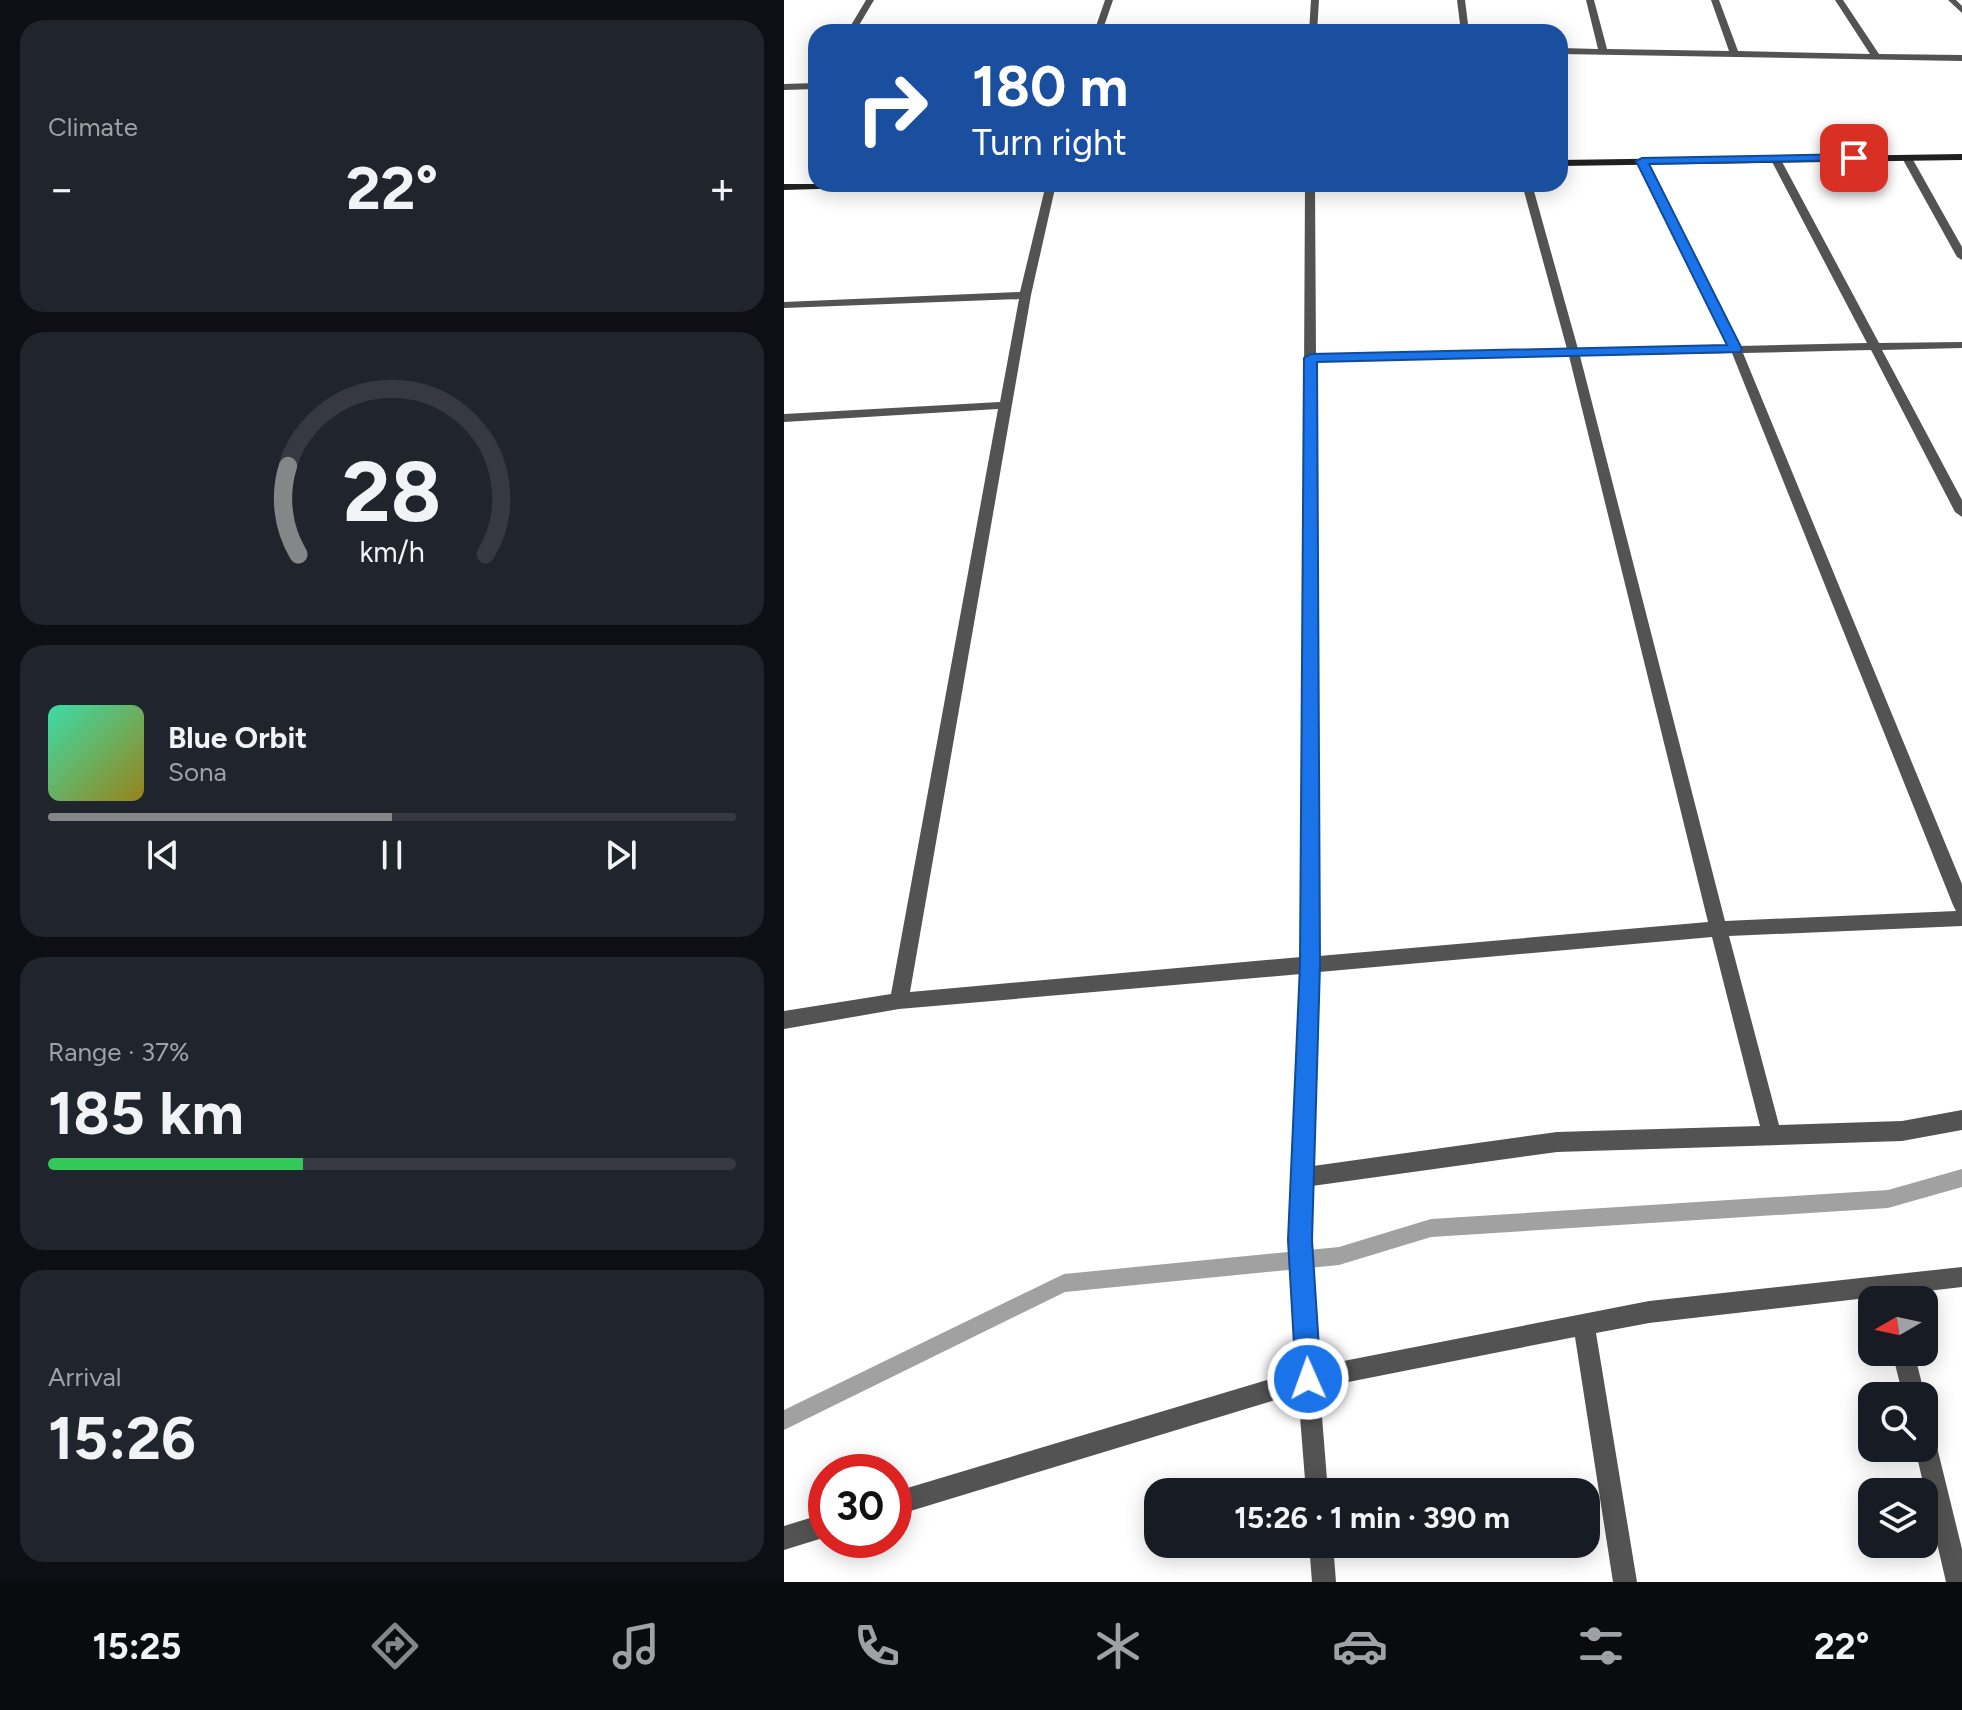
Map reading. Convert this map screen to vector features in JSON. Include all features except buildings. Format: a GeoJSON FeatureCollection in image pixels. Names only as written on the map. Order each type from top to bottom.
{"type":"FeatureCollection","features":[{"type":"Feature","properties":{"kind":"street"},"geometry":{"type":"LineString","coordinates":[[856,24],[870,0]]}},
{"type":"Feature","properties":{"kind":"street"},"geometry":{"type":"LineString","coordinates":[[1101,24],[1109,0]]}},
{"type":"Feature","properties":{"kind":"street"},"geometry":{"type":"LineString","coordinates":[[1314,24],[1315,0]]}},
{"type":"Feature","properties":{"kind":"street"},"geometry":{"type":"LineString","coordinates":[[1461,0],[1464,24]]}},
{"type":"Feature","properties":{"kind":"street"},"geometry":{"type":"LineString","coordinates":[[1590,0],[1603,51]]}},
{"type":"Feature","properties":{"kind":"street"},"geometry":{"type":"LineString","coordinates":[[1715,0],[1734,52]]}},
{"type":"Feature","properties":{"kind":"street"},"geometry":{"type":"LineString","coordinates":[[1839,0],[1875,55]]}},
{"type":"Feature","properties":{"kind":"street"},"geometry":{"type":"LineString","coordinates":[[1952,0],[1962,11]]}},
{"type":"Feature","properties":{"kind":"street"},"geometry":{"type":"LineString","coordinates":[[1568,51],[1962,58]]}},
{"type":"Feature","properties":{"kind":"street"},"geometry":{"type":"LineString","coordinates":[[784,87],[808,86]]}},
{"type":"Feature","properties":{"kind":"street"},"geometry":{"type":"LineString","coordinates":[[1568,163],[1962,157]]}},
{"type":"Feature","properties":{"kind":"street"},"geometry":{"type":"LineString","coordinates":[[1775,158],[1962,512]]}},
{"type":"Feature","properties":{"kind":"street"},"geometry":{"type":"LineString","coordinates":[[1907,158],[1962,257]]}},
{"type":"Feature","properties":{"kind":"street"},"geometry":{"type":"LineString","coordinates":[[1642,161],[1736,349],[1962,905]]}},
{"type":"Feature","properties":{"kind":"street"},"geometry":{"type":"LineString","coordinates":[[784,187],[808,186]]}},
{"type":"Feature","properties":{"kind":"street"},"geometry":{"type":"LineString","coordinates":[[899,1001],[1025,295],[1049,192]]}},
{"type":"Feature","properties":{"kind":"street"},"geometry":{"type":"LineString","coordinates":[[1310,192],[1310,965],[1300,1240],[1316,1478]]}},
{"type":"Feature","properties":{"kind":"street"},"geometry":{"type":"LineString","coordinates":[[1529,192],[1576,353],[1716,929],[1772,1134]]}},
{"type":"Feature","properties":{"kind":"street"},"geometry":{"type":"LineString","coordinates":[[784,305],[1025,295]]}},
{"type":"Feature","properties":{"kind":"street"},"geometry":{"type":"LineString","coordinates":[[1311,358],[1962,345]]}},
{"type":"Feature","properties":{"kind":"street"},"geometry":{"type":"LineString","coordinates":[[784,418],[1006,405]]}},
{"type":"Feature","properties":{"kind":"street"},"geometry":{"type":"LineString","coordinates":[[784,1020],[899,1001],[1716,929],[1962,918]]}},
{"type":"Feature","properties":{"kind":"street"},"geometry":{"type":"LineString","coordinates":[[1301,1178],[1557,1142],[1902,1131],[1962,1120]]}},
{"type":"Feature","properties":{"kind":"street"},"geometry":{"type":"LineString","coordinates":[[1921,1286],[1962,1277]]}},
{"type":"Feature","properties":{"kind":"street"},"geometry":{"type":"LineString","coordinates":[[912,1499],[1308,1379],[1649,1312],[1858,1295]]}},
{"type":"Feature","properties":{"kind":"street"},"geometry":{"type":"LineString","coordinates":[[1584,1324],[1625,1582]]}},
{"type":"Feature","properties":{"kind":"street"},"geometry":{"type":"LineString","coordinates":[[1929,1462],[1958,1582]]}},
{"type":"Feature","properties":{"kind":"street"},"geometry":{"type":"LineString","coordinates":[[784,1538],[808,1531]]}},
{"type":"Feature","properties":{"kind":"street"},"geometry":{"type":"LineString","coordinates":[[1322,1558],[1324,1582]]}},
{"type":"Feature","properties":{"kind":"waterway"},"geometry":{"type":"LineString","coordinates":[[784,1420],[1064,1283],[1339,1256],[1431,1228],[1888,1199],[1962,1178]]}},
{"type":"Feature","properties":{"kind":"route"},"geometry":{"type":"LineString","coordinates":[[1308,1379],[1300,1240],[1310,965],[1311,358],[1736,349],[1642,161],[1854,158]]}}]}
